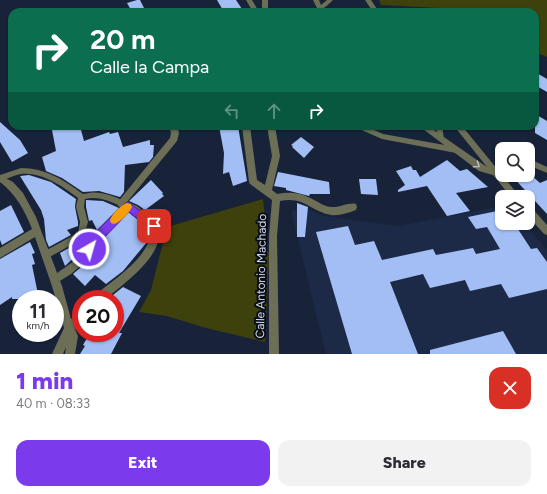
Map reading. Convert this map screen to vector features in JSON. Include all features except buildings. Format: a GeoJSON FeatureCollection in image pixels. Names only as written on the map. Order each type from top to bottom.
{"type":"FeatureCollection","features":[{"type":"Feature","properties":{"kind":"street"},"geometry":{"type":"LineString","coordinates":[[321,8],[330,0]]}},
{"type":"Feature","properties":{"kind":"street"},"geometry":{"type":"LineString","coordinates":[[109,290],[145,256],[154,239],[154,226],[125,205],[174,138],[176,134],[174,130]]}},
{"type":"Feature","properties":{"kind":"street"},"geometry":{"type":"LineString","coordinates":[[246,130],[253,182],[276,198],[289,195],[304,197],[320,208],[333,212],[353,207]]}},
{"type":"Feature","properties":{"kind":"street"},"geometry":{"type":"LineString","coordinates":[[267,192],[276,156],[272,130]]}},
{"type":"Feature","properties":{"kind":"street"},"geometry":{"type":"LineString","coordinates":[[429,130],[482,169],[495,173]]}},
{"type":"Feature","properties":{"kind":"street"},"geometry":{"type":"LineString","coordinates":[[461,130],[495,170]]}},
{"type":"Feature","properties":{"kind":"street"},"geometry":{"type":"LineString","coordinates":[[0,178],[10,185],[20,196],[33,220],[55,280],[69,328],[73,336],[70,354]]}},
{"type":"Feature","properties":{"kind":"street"},"geometry":{"type":"LineString","coordinates":[[504,182],[511,190]]}},
{"type":"Feature","properties":{"kind":"street","name":"Calle Antonio Machado"},"geometry":{"type":"LineString","coordinates":[[274,354],[274,236],[276,198]]}},
{"type":"Feature","properties":{"kind":"street"},"geometry":{"type":"LineString","coordinates":[[535,218],[547,231]]}},
{"type":"Feature","properties":{"kind":"street"},"geometry":{"type":"LineString","coordinates":[[0,253],[37,231]]}},
{"type":"Feature","properties":{"kind":"street"},"geometry":{"type":"LineString","coordinates":[[57,354],[69,328],[72,325]]}},
{"type":"Feature","properties":{"kind":"lane"},"geometry":{"type":"LineString","coordinates":[[368,130],[382,136],[456,150]]}},
{"type":"Feature","properties":{"kind":"lane"},"geometry":{"type":"LineString","coordinates":[[440,130],[441,139]]}},
{"type":"Feature","properties":{"kind":"lane"},"geometry":{"type":"LineString","coordinates":[[535,164],[547,170]]}},
{"type":"Feature","properties":{"kind":"lane"},"geometry":{"type":"LineString","coordinates":[[0,178],[28,171],[54,178],[82,197]]}},
{"type":"Feature","properties":{"kind":"lane"},"geometry":{"type":"LineString","coordinates":[[55,280],[83,258],[94,240],[125,205],[102,195],[92,194],[82,197]]}},
{"type":"Feature","properties":{"kind":"lane"},"geometry":{"type":"LineString","coordinates":[[46,255],[81,235],[84,222],[80,207],[82,197]]}},
{"type":"Feature","properties":{"kind":"lane"},"geometry":{"type":"LineString","coordinates":[[81,235],[94,240]]}},
{"type":"Feature","properties":{"kind":"shaded area"},"geometry":{"type":"Polygon","coordinates":[[[379,0],[547,0],[547,57],[539,54],[539,8],[438,8],[381,5],[379,0]]]}},
{"type":"Feature","properties":{"kind":"shaded area"},"geometry":{"type":"Polygon","coordinates":[[[263,199],[269,257],[265,342],[206,328],[167,316],[139,312],[151,290],[167,227],[263,199]]]}},
{"type":"Feature","properties":{"kind":"shaded area"},"geometry":{"type":"Polygon","coordinates":[[[495,207],[495,230],[530,230],[547,250],[547,354],[326,354],[291,211],[307,209],[323,216],[399,226],[495,207]]]}},
{"type":"Feature","properties":{"kind":"slow traffic"},"geometry":{"type":"LineString","coordinates":[[114,220],[127,207]]}},
{"type":"Feature","properties":{"kind":"route"},"geometry":{"type":"LineString","coordinates":[[89,249],[94,240],[128,206],[134,209],[154,226]]}}]}
